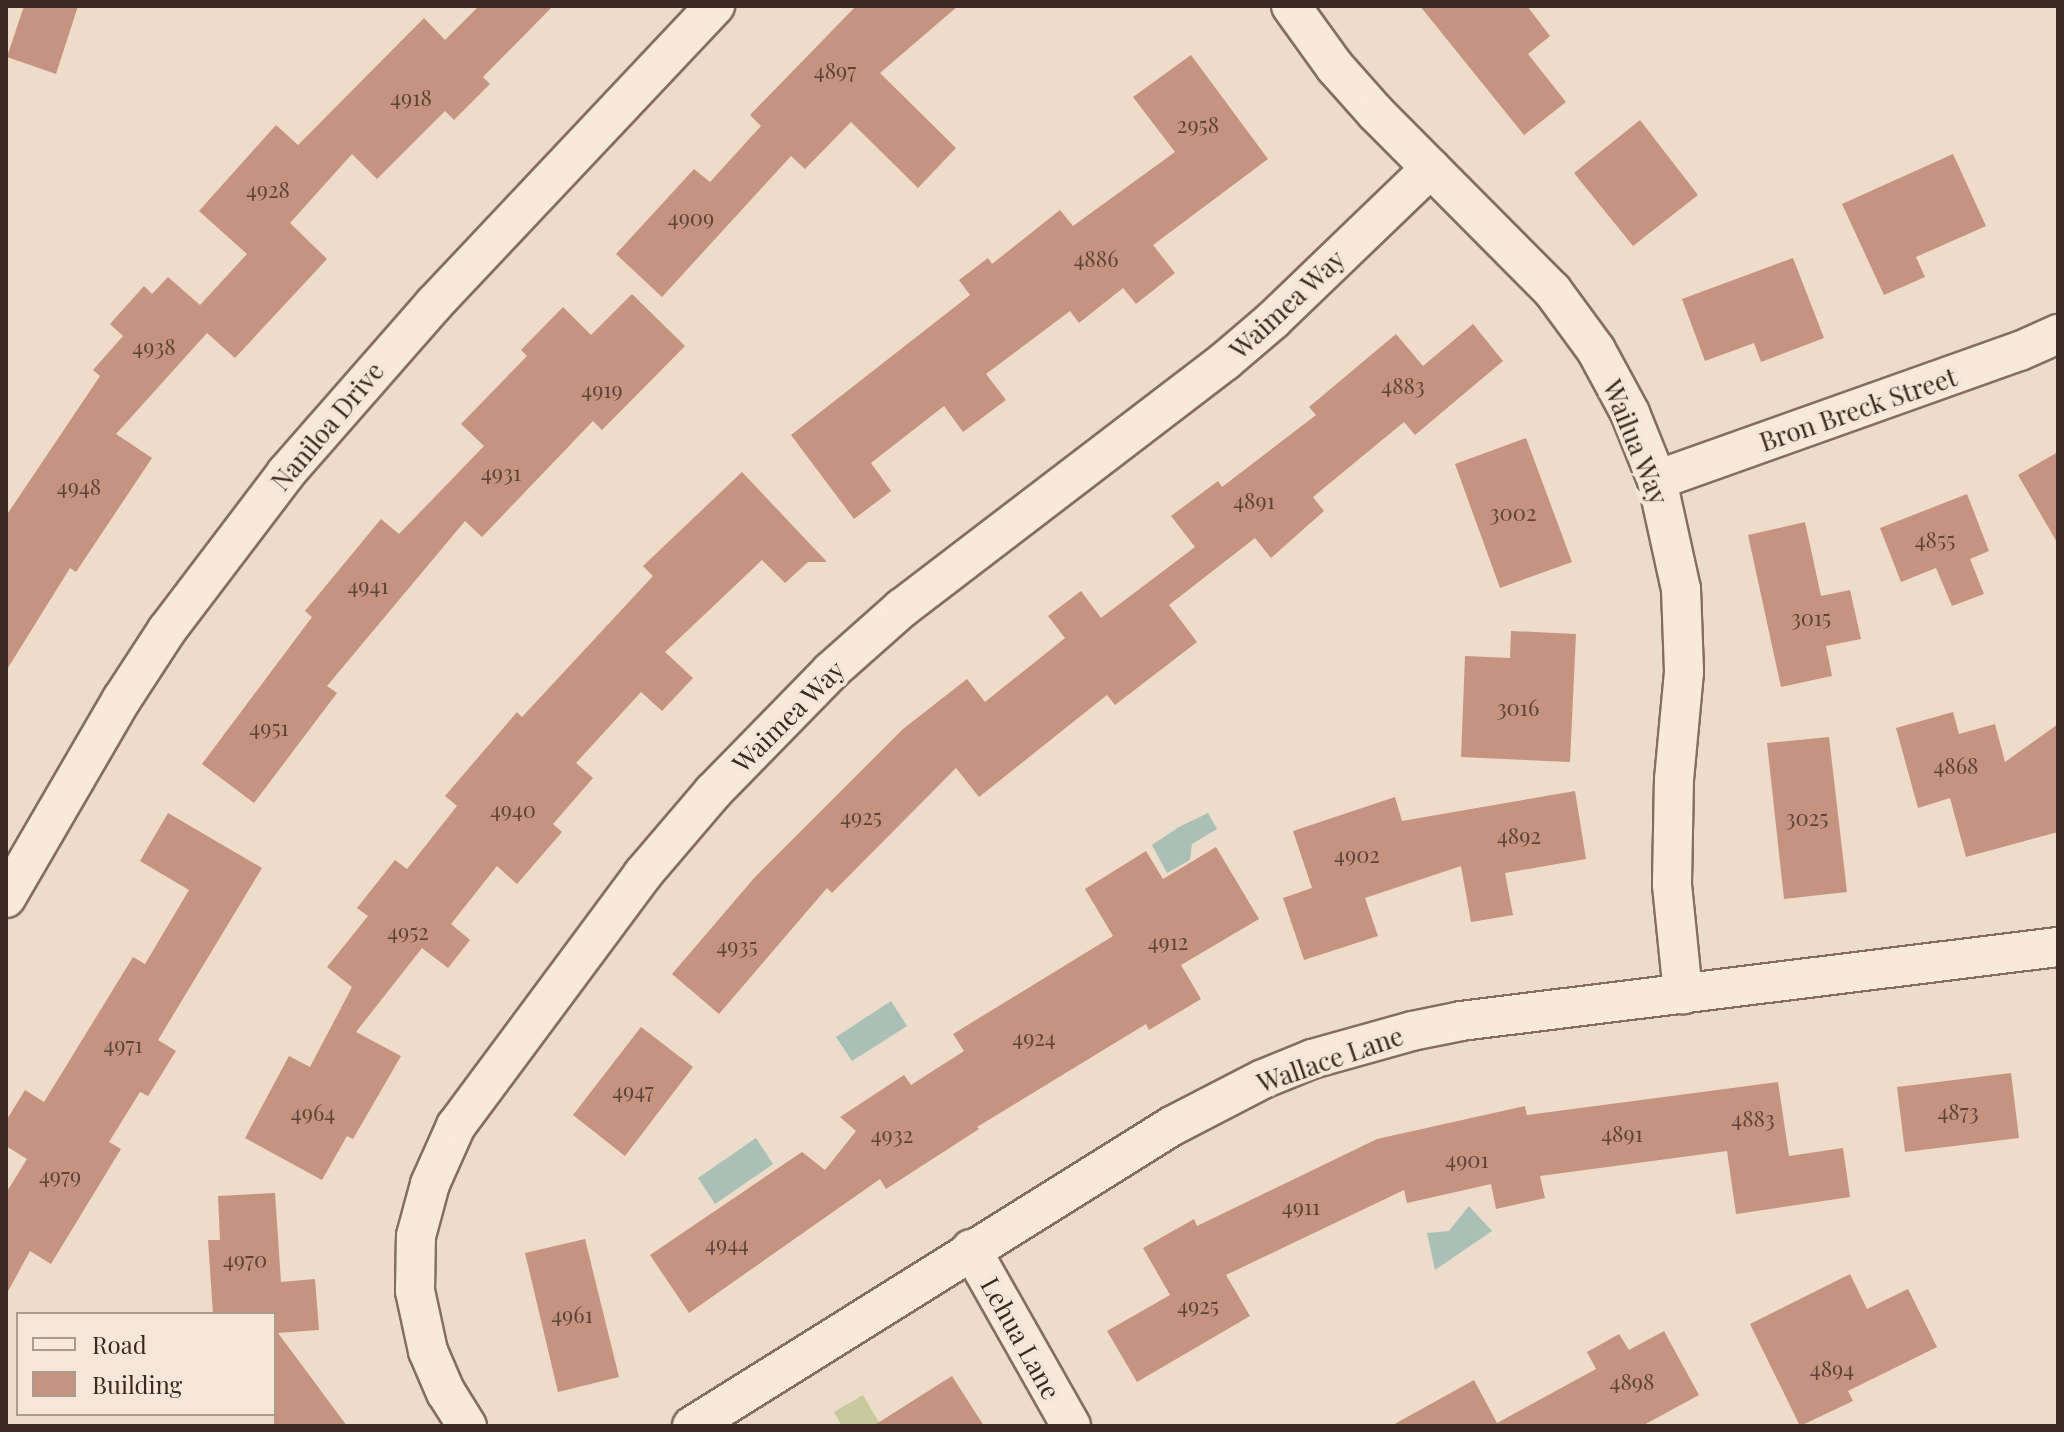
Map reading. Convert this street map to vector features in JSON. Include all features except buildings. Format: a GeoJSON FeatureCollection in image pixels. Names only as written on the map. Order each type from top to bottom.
{"type":"FeatureCollection","features":[{"type":"Feature","properties":{"kind":"street","name":"Naniloa Drive"},"geometry":{"type":"LineString","coordinates":[[6,898],[122,699],[167,630],[286,473],[434,304],[715,6]]}},
{"type":"Feature","properties":{"kind":"street","name":"Wailua Way"},"geometry":{"type":"LineString","coordinates":[[1291,6],[1355,90],[1529,265],[1575,319],[1615,382],[1657,480],[1675,552],[1684,629],[1672,850],[1683,994]]}},
{"type":"Feature","properties":{"kind":"street","name":"Waimea Way"},"geometry":{"type":"LineString","coordinates":[[467,1426],[446,1393],[428,1351],[415,1291],[416,1236],[430,1184],[456,1126],[634,887],[713,792],[831,671],[902,608],[1225,361],[1431,168]]}},
{"type":"Feature","properties":{"kind":"street","name":"Bron Breck Street"},"geometry":{"type":"LineString","coordinates":[[1657,480],[2020,351],[2058,334]]}},
{"type":"Feature","properties":{"kind":"street","name":"Wallace Lane"},"geometry":{"type":"LineString","coordinates":[[692,1426],[1172,1126],[1263,1079],[1312,1059],[1399,1034],[1461,1021],[2058,947]]}},
{"type":"Feature","properties":{"kind":"street","name":"Lehua Lane"},"geometry":{"type":"LineString","coordinates":[[971,1249],[1071,1426]]}},
{"type":"Feature","properties":{"kind":"shaded area"},"geometry":{"type":"Polygon","coordinates":[[[1208,813],[1217,829],[1192,844],[1190,860],[1167,873],[1152,845],[1208,813]]]}},
{"type":"Feature","properties":{"kind":"shaded area"},"geometry":{"type":"Polygon","coordinates":[[[891,1001],[907,1026],[852,1061],[836,1037],[891,1001]]]}},
{"type":"Feature","properties":{"kind":"shaded area"},"geometry":{"type":"Polygon","coordinates":[[[756,1138],[773,1164],[715,1204],[698,1178],[756,1138]]]}},
{"type":"Feature","properties":{"kind":"shaded area"},"geometry":{"type":"Polygon","coordinates":[[[1469,1206],[1492,1231],[1435,1270],[1427,1233],[1449,1231],[1469,1206]]]}},
{"type":"Feature","properties":{"kind":"shaded area"},"geometry":{"type":"Polygon","coordinates":[[[863,1395],[881,1426],[842,1426],[834,1412],[863,1395]]]}}]}
